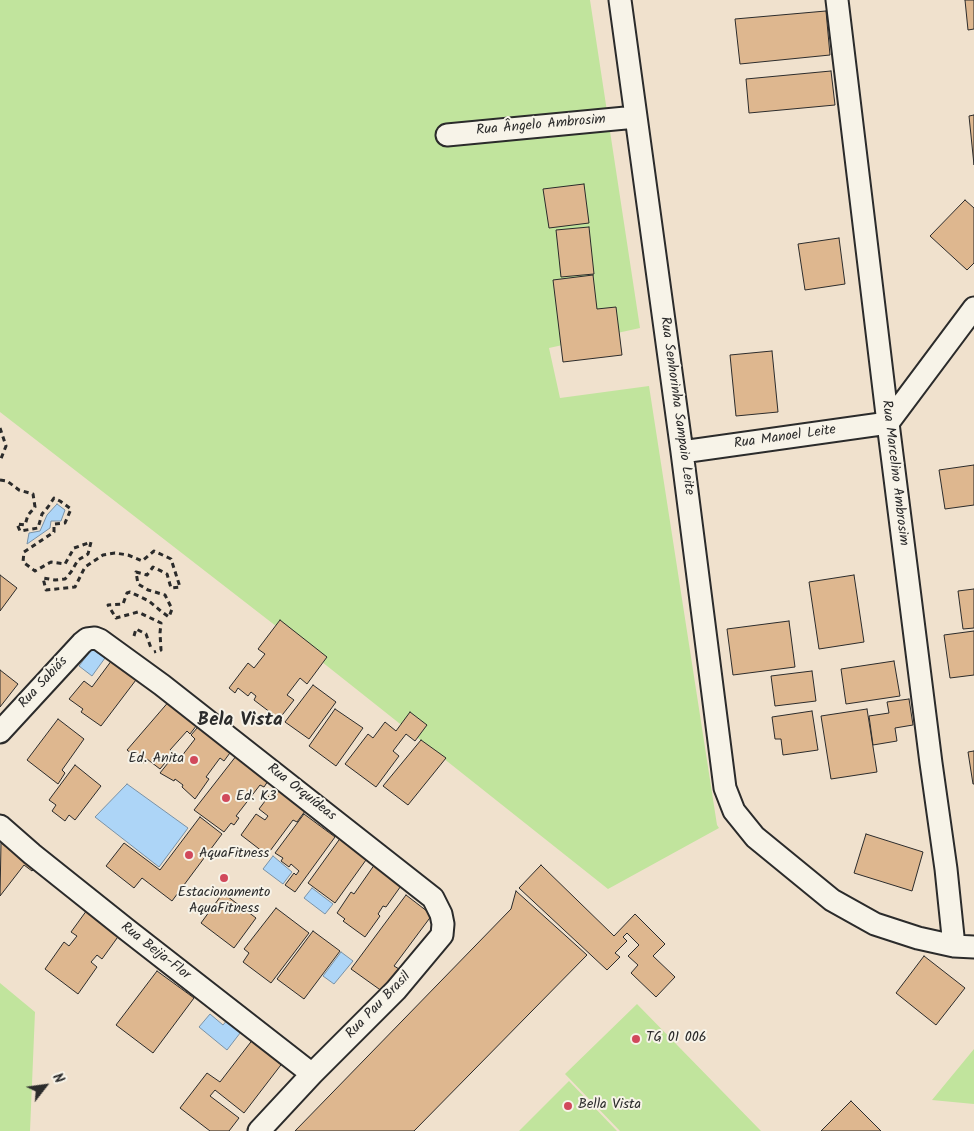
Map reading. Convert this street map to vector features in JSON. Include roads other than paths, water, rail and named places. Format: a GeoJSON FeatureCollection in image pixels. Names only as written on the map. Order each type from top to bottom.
{"type":"FeatureCollection","features":[{"type":"Feature","properties":{"kind":"street","name":"Rua Senhorinha Sampaio Leite"},"geometry":{"type":"LineString","coordinates":[[620,0],[682,452],[725,788],[734,811],[755,837],[832,900],[875,924],[918,938],[964,947]]}},
{"type":"Feature","properties":{"kind":"street","name":"Rua Marcelino Ambrosim"},"geometry":{"type":"LineString","coordinates":[[837,0],[931,763],[946,869],[964,947]]}},
{"type":"Feature","properties":{"kind":"street","name":"Rua Ângelo Ambrosim"},"geometry":{"type":"LineString","coordinates":[[447,135],[636,117]]}},
{"type":"Feature","properties":{"kind":"street"},"geometry":{"type":"LineString","coordinates":[[888,423],[974,308]]}},
{"type":"Feature","properties":{"kind":"street","name":"Rua Manoel Leite"},"geometry":{"type":"LineString","coordinates":[[682,452],[888,423]]}},
{"type":"Feature","properties":{"kind":"street","name":"Rua Orquídeas"},"geometry":{"type":"LineString","coordinates":[[91,638],[100,640],[137,666],[433,898],[441,914],[442,934]]}},
{"type":"Feature","properties":{"kind":"street","name":"Rua Sabiás"},"geometry":{"type":"LineString","coordinates":[[2,726],[82,643],[91,638]]}},
{"type":"Feature","properties":{"kind":"street","name":"Rua Beija-Flor"},"geometry":{"type":"LineString","coordinates":[[0,826],[118,924],[312,1074]]}},
{"type":"Feature","properties":{"kind":"street","name":"Rua Pau Brasil"},"geometry":{"type":"LineString","coordinates":[[259,1131],[312,1074],[396,990],[442,934]]}},
{"type":"Feature","properties":{"kind":"water"},"geometry":{"type":"Polygon","coordinates":[[[57,504],[65,510],[61,521],[51,521],[50,528],[27,544],[29,533],[40,531],[47,515],[57,504]]]}},
{"type":"Feature","properties":{"kind":"water"},"geometry":{"type":"Polygon","coordinates":[[[92,649],[105,658],[92,676],[79,666],[92,649]]]}},
{"type":"Feature","properties":{"kind":"water"},"geometry":{"type":"Polygon","coordinates":[[[127,784],[188,828],[159,867],[95,817],[127,784]]]}},
{"type":"Feature","properties":{"kind":"water"},"geometry":{"type":"Polygon","coordinates":[[[273,856],[292,872],[283,884],[263,869],[273,856]]]}},
{"type":"Feature","properties":{"kind":"water"},"geometry":{"type":"Polygon","coordinates":[[[312,888],[333,904],[325,914],[304,898],[312,888]]]}},
{"type":"Feature","properties":{"kind":"water"},"geometry":{"type":"Polygon","coordinates":[[[341,952],[353,961],[334,984],[323,976],[341,952]]]}},
{"type":"Feature","properties":{"kind":"water"},"geometry":{"type":"Polygon","coordinates":[[[233,1013],[247,1024],[227,1050],[199,1027],[210,1014],[223,1025],[233,1013]]]}},
{"type":"Feature","properties":{"kind":"place","name":"Ed. Anita"},"geometry":{"type":"Point","coordinates":[194,760]}},
{"type":"Feature","properties":{"kind":"place","name":"Ed. K3"},"geometry":{"type":"Point","coordinates":[226,798]}},
{"type":"Feature","properties":{"kind":"place","name":"AquaFitness"},"geometry":{"type":"Point","coordinates":[189,855]}},
{"type":"Feature","properties":{"kind":"place","name":"Estacionamento AquaFitness"},"geometry":{"type":"Point","coordinates":[224,878]}},
{"type":"Feature","properties":{"kind":"place","name":"TG 01 006"},"geometry":{"type":"Point","coordinates":[636,1039]}},
{"type":"Feature","properties":{"kind":"place","name":"Bella Vista"},"geometry":{"type":"Point","coordinates":[568,1106]}},
{"type":"Feature","properties":{"kind":"district","name":"Bela Vista"},"geometry":{"type":"Point","coordinates":[240,722]}}]}
